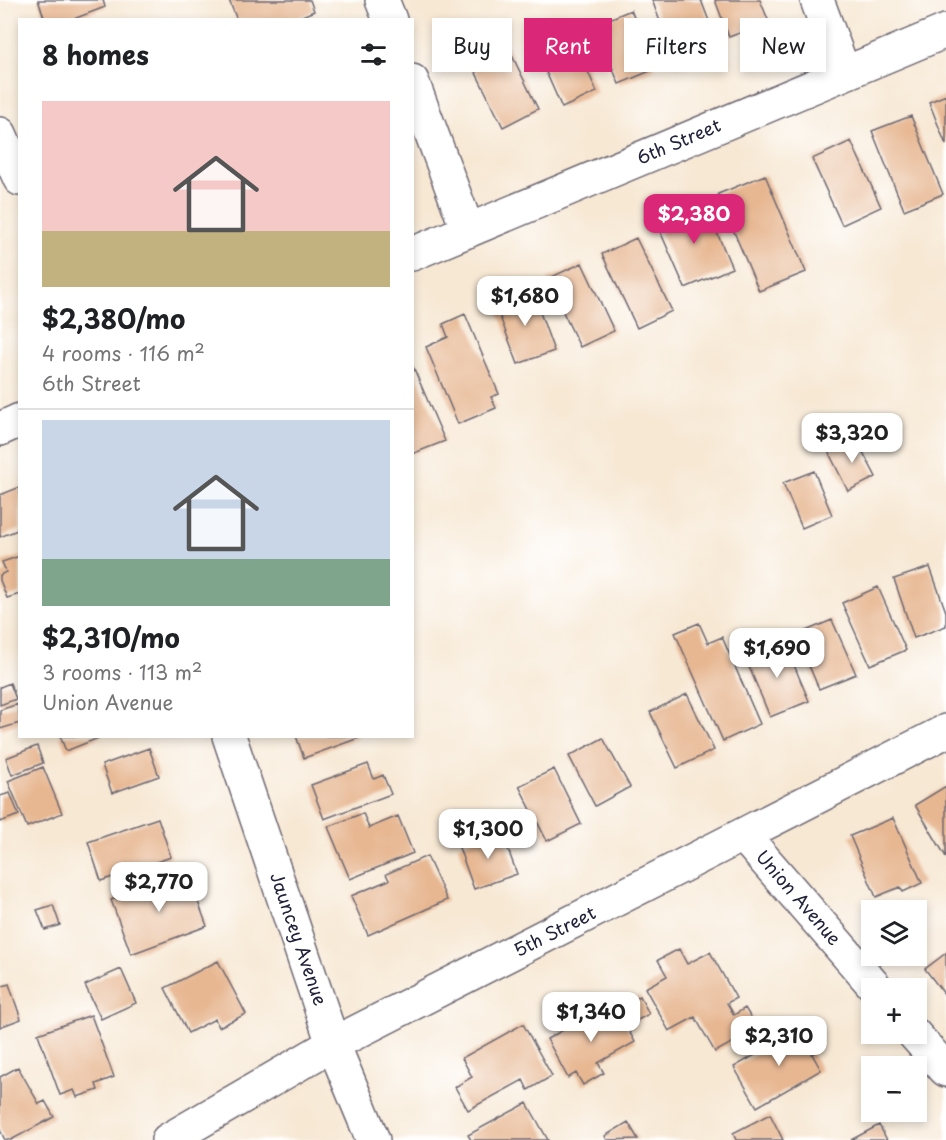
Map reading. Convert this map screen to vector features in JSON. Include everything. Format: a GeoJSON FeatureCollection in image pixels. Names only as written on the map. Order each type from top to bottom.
{"type":"FeatureCollection","features":[{"type":"Feature","properties":{"kind":"street"},"geometry":{"type":"LineString","coordinates":[[382,0],[389,18]]}},
{"type":"Feature","properties":{"kind":"street"},"geometry":{"type":"LineString","coordinates":[[817,0],[844,73]]}},
{"type":"Feature","properties":{"kind":"street","name":"6th Street"},"geometry":{"type":"LineString","coordinates":[[414,253],[946,31]]}},
{"type":"Feature","properties":{"kind":"street"},"geometry":{"type":"LineString","coordinates":[[414,86],[468,231]]}},
{"type":"Feature","properties":{"kind":"street"},"geometry":{"type":"LineString","coordinates":[[0,134],[18,174]]}},
{"type":"Feature","properties":{"kind":"street"},"geometry":{"type":"LineString","coordinates":[[0,429],[18,421]]}},
{"type":"Feature","properties":{"kind":"street","name":"5th Street"},"geometry":{"type":"LineString","coordinates":[[168,1140],[333,1044],[946,731]]}},
{"type":"Feature","properties":{"kind":"street","name":"Jauncey Avenue"},"geometry":{"type":"LineString","coordinates":[[229,738],[333,1044],[373,1140]]}},
{"type":"Feature","properties":{"kind":"street","name":"Union Avenue"},"geometry":{"type":"LineString","coordinates":[[744,836],[867,978]]}},
{"type":"Feature","properties":{"kind":"street"},"geometry":{"type":"LineString","coordinates":[[923,1044],[946,1070]]}},
{"type":"Feature","properties":{"kind":"building"},"geometry":{"type":"Polygon","coordinates":[[[38,0],[103,0],[105,7],[76,18],[44,18],[38,0]]]}},
{"type":"Feature","properties":{"kind":"building"},"geometry":{"type":"Polygon","coordinates":[[[229,0],[310,0],[314,11],[298,18],[236,18],[229,0]]]}},
{"type":"Feature","properties":{"kind":"building"},"geometry":{"type":"Polygon","coordinates":[[[652,0],[701,0],[708,18],[659,18],[652,0]]]}},
{"type":"Feature","properties":{"kind":"building"},"geometry":{"type":"Polygon","coordinates":[[[715,0],[760,0],[767,18],[740,18],[740,33],[729,37],[728,18],[722,18],[715,0]]]}},
{"type":"Feature","properties":{"kind":"building"},"geometry":{"type":"Polygon","coordinates":[[[631,10],[634,18],[624,18],[624,72],[648,72],[619,84],[612,67],[612,18],[631,10]]]}},
{"type":"Feature","properties":{"kind":"building"},"geometry":{"type":"Polygon","coordinates":[[[512,55],[538,109],[503,127],[476,72],[512,72],[512,55]]]}},
{"type":"Feature","properties":{"kind":"building"},"geometry":{"type":"Polygon","coordinates":[[[546,72],[588,72],[597,92],[562,108],[546,72]]]}},
{"type":"Feature","properties":{"kind":"building"},"geometry":{"type":"Polygon","coordinates":[[[946,95],[946,145],[929,102],[946,95]]]}},
{"type":"Feature","properties":{"kind":"building"},"geometry":{"type":"Polygon","coordinates":[[[911,116],[943,194],[904,210],[872,131],[911,116]]]}},
{"type":"Feature","properties":{"kind":"building"},"geometry":{"type":"Polygon","coordinates":[[[851,141],[881,207],[842,225],[812,159],[851,141]]]}},
{"type":"Feature","properties":{"kind":"building"},"geometry":{"type":"Polygon","coordinates":[[[765,175],[806,272],[759,291],[718,194],[765,175]]]}},
{"type":"Feature","properties":{"kind":"building"},"geometry":{"type":"Polygon","coordinates":[[[704,202],[732,268],[685,288],[656,222],[704,202]]]}},
{"type":"Feature","properties":{"kind":"building"},"geometry":{"type":"Polygon","coordinates":[[[636,238],[672,311],[637,328],[602,254],[636,238]]]}},
{"type":"Feature","properties":{"kind":"building"},"geometry":{"type":"Polygon","coordinates":[[[582,263],[614,331],[580,347],[547,279],[582,263]]]}},
{"type":"Feature","properties":{"kind":"building"},"geometry":{"type":"Polygon","coordinates":[[[532,290],[554,351],[518,364],[495,304],[532,290]]]}},
{"type":"Feature","properties":{"kind":"building"},"geometry":{"type":"Polygon","coordinates":[[[465,314],[499,394],[491,397],[496,408],[458,424],[426,347],[448,337],[443,324],[465,314]]]}},
{"type":"Feature","properties":{"kind":"building"},"geometry":{"type":"Polygon","coordinates":[[[414,369],[445,441],[414,453],[414,369]]]}},
{"type":"Feature","properties":{"kind":"building"},"geometry":{"type":"Polygon","coordinates":[[[855,437],[876,477],[848,491],[828,451],[855,437]]]}},
{"type":"Feature","properties":{"kind":"building"},"geometry":{"type":"Polygon","coordinates":[[[814,471],[832,515],[802,528],[783,483],[814,471]]]}},
{"type":"Feature","properties":{"kind":"building"},"geometry":{"type":"Polygon","coordinates":[[[18,488],[18,530],[0,537],[0,495],[18,488]]]}},
{"type":"Feature","properties":{"kind":"building"},"geometry":{"type":"Polygon","coordinates":[[[18,557],[18,595],[7,598],[0,580],[0,575],[6,572],[2,562],[18,557]]]}},
{"type":"Feature","properties":{"kind":"building"},"geometry":{"type":"Polygon","coordinates":[[[930,567],[946,612],[946,626],[914,638],[894,579],[930,567]]]}},
{"type":"Feature","properties":{"kind":"building"},"geometry":{"type":"Polygon","coordinates":[[[878,587],[906,650],[870,665],[842,603],[878,587]]]}},
{"type":"Feature","properties":{"kind":"building"},"geometry":{"type":"Polygon","coordinates":[[[832,620],[856,674],[819,689],[796,635],[832,620]]]}},
{"type":"Feature","properties":{"kind":"building"},"geometry":{"type":"Polygon","coordinates":[[[699,623],[708,643],[722,637],[760,724],[723,741],[675,633],[699,623]]]}},
{"type":"Feature","properties":{"kind":"building"},"geometry":{"type":"Polygon","coordinates":[[[784,641],[809,701],[770,717],[745,657],[784,641]]]}},
{"type":"Feature","properties":{"kind":"building"},"geometry":{"type":"Polygon","coordinates":[[[10,683],[16,699],[0,705],[0,687],[10,683]]]}},
{"type":"Feature","properties":{"kind":"building"},"geometry":{"type":"Polygon","coordinates":[[[687,694],[714,750],[677,768],[650,712],[687,694]]]}},
{"type":"Feature","properties":{"kind":"building"},"geometry":{"type":"Polygon","coordinates":[[[18,704],[18,724],[0,729],[0,710],[18,704]]]}},
{"type":"Feature","properties":{"kind":"building"},"geometry":{"type":"Polygon","coordinates":[[[61,738],[98,738],[66,751],[61,738]]]}},
{"type":"Feature","properties":{"kind":"building"},"geometry":{"type":"Polygon","coordinates":[[[297,738],[359,738],[304,758],[297,738]]]}},
{"type":"Feature","properties":{"kind":"building"},"geometry":{"type":"Polygon","coordinates":[[[603,738],[630,787],[595,806],[569,756],[603,738]]]}},
{"type":"Feature","properties":{"kind":"building"},"geometry":{"type":"Polygon","coordinates":[[[37,746],[43,763],[12,775],[6,758],[37,746]]]}},
{"type":"Feature","properties":{"kind":"building"},"geometry":{"type":"Polygon","coordinates":[[[149,748],[159,776],[112,793],[102,765],[149,748]]]}},
{"type":"Feature","properties":{"kind":"building"},"geometry":{"type":"Polygon","coordinates":[[[368,764],[374,779],[383,775],[391,794],[324,819],[311,785],[368,764]]]}},
{"type":"Feature","properties":{"kind":"building"},"geometry":{"type":"Polygon","coordinates":[[[43,767],[62,813],[27,827],[8,781],[43,767]]]}},
{"type":"Feature","properties":{"kind":"building"},"geometry":{"type":"Polygon","coordinates":[[[554,769],[581,824],[547,841],[519,786],[554,769]]]}},
{"type":"Feature","properties":{"kind":"building"},"geometry":{"type":"Polygon","coordinates":[[[946,786],[946,857],[915,805],[946,786]]]}},
{"type":"Feature","properties":{"kind":"building"},"geometry":{"type":"Polygon","coordinates":[[[10,793],[19,815],[0,822],[0,796],[10,793]]]}},
{"type":"Feature","properties":{"kind":"building"},"geometry":{"type":"Polygon","coordinates":[[[363,813],[369,828],[398,816],[413,853],[350,879],[328,827],[363,813]]]}},
{"type":"Feature","properties":{"kind":"building"},"geometry":{"type":"Polygon","coordinates":[[[158,818],[171,857],[101,881],[88,842],[158,818]]]}},
{"type":"Feature","properties":{"kind":"building"},"geometry":{"type":"Polygon","coordinates":[[[893,818],[922,883],[903,892],[900,887],[876,897],[850,836],[893,818]]]}},
{"type":"Feature","properties":{"kind":"building"},"geometry":{"type":"Polygon","coordinates":[[[501,830],[517,874],[474,889],[458,845],[501,830]]]}},
{"type":"Feature","properties":{"kind":"building"},"geometry":{"type":"Polygon","coordinates":[[[427,856],[447,900],[368,935],[351,896],[389,880],[386,874],[427,856]]]}},
{"type":"Feature","properties":{"kind":"building"},"geometry":{"type":"Polygon","coordinates":[[[187,872],[207,926],[131,954],[111,900],[187,872]]]}},
{"type":"Feature","properties":{"kind":"building"},"geometry":{"type":"Polygon","coordinates":[[[53,905],[60,925],[45,930],[37,910],[53,905]]]}},
{"type":"Feature","properties":{"kind":"building"},"geometry":{"type":"Polygon","coordinates":[[[679,949],[687,964],[710,952],[736,998],[727,1003],[734,1015],[745,1008],[758,1029],[715,1052],[695,1017],[669,1031],[645,988],[667,976],[658,960],[679,949]]]}},
{"type":"Feature","properties":{"kind":"building"},"geometry":{"type":"Polygon","coordinates":[[[946,953],[946,994],[945,995],[925,969],[946,953]]]}},
{"type":"Feature","properties":{"kind":"building"},"geometry":{"type":"Polygon","coordinates":[[[218,961],[246,1014],[219,1027],[215,1019],[188,1033],[165,988],[218,961]]]}},
{"type":"Feature","properties":{"kind":"building"},"geometry":{"type":"Polygon","coordinates":[[[121,969],[136,1003],[101,1019],[85,985],[121,969]]]}},
{"type":"Feature","properties":{"kind":"building"},"geometry":{"type":"Polygon","coordinates":[[[9,984],[21,1019],[0,1027],[0,987],[9,984]]]}},
{"type":"Feature","properties":{"kind":"building"},"geometry":{"type":"Polygon","coordinates":[[[640,996],[649,1014],[636,1021],[627,1003],[640,996]]]}},
{"type":"Feature","properties":{"kind":"building"},"geometry":{"type":"Polygon","coordinates":[[[613,1002],[635,1042],[598,1063],[604,1073],[583,1085],[576,1073],[568,1078],[547,1039],[613,1002]]]}},
{"type":"Feature","properties":{"kind":"building"},"geometry":{"type":"Polygon","coordinates":[[[91,1015],[114,1077],[96,1084],[98,1090],[77,1097],[74,1090],[60,1095],[38,1034],[91,1015]]]}},
{"type":"Feature","properties":{"kind":"building"},"geometry":{"type":"Polygon","coordinates":[[[523,1024],[552,1076],[528,1090],[523,1080],[468,1110],[455,1087],[472,1077],[462,1058],[523,1024]]]}},
{"type":"Feature","properties":{"kind":"building"},"geometry":{"type":"Polygon","coordinates":[[[804,1027],[818,1051],[812,1054],[821,1070],[757,1107],[734,1067],[804,1027]]]}},
{"type":"Feature","properties":{"kind":"building"},"geometry":{"type":"Polygon","coordinates":[[[18,1067],[39,1104],[45,1101],[54,1117],[11,1140],[5,1140],[0,1130],[0,1077],[18,1067]]]}},
{"type":"Feature","properties":{"kind":"building"},"geometry":{"type":"Polygon","coordinates":[[[527,1103],[548,1140],[471,1140],[468,1135],[527,1103]]]}},
{"type":"Feature","properties":{"kind":"building"},"geometry":{"type":"Polygon","coordinates":[[[770,1114],[783,1140],[736,1140],[733,1133],[770,1114]]]}},
{"type":"Feature","properties":{"kind":"building"},"geometry":{"type":"Polygon","coordinates":[[[628,1122],[638,1139],[607,1140],[605,1136],[628,1122]]]}},
{"type":"Feature","properties":{"kind":"building"},"geometry":{"type":"Polygon","coordinates":[[[879,1125],[887,1140],[851,1140],[879,1125]]]}}]}
